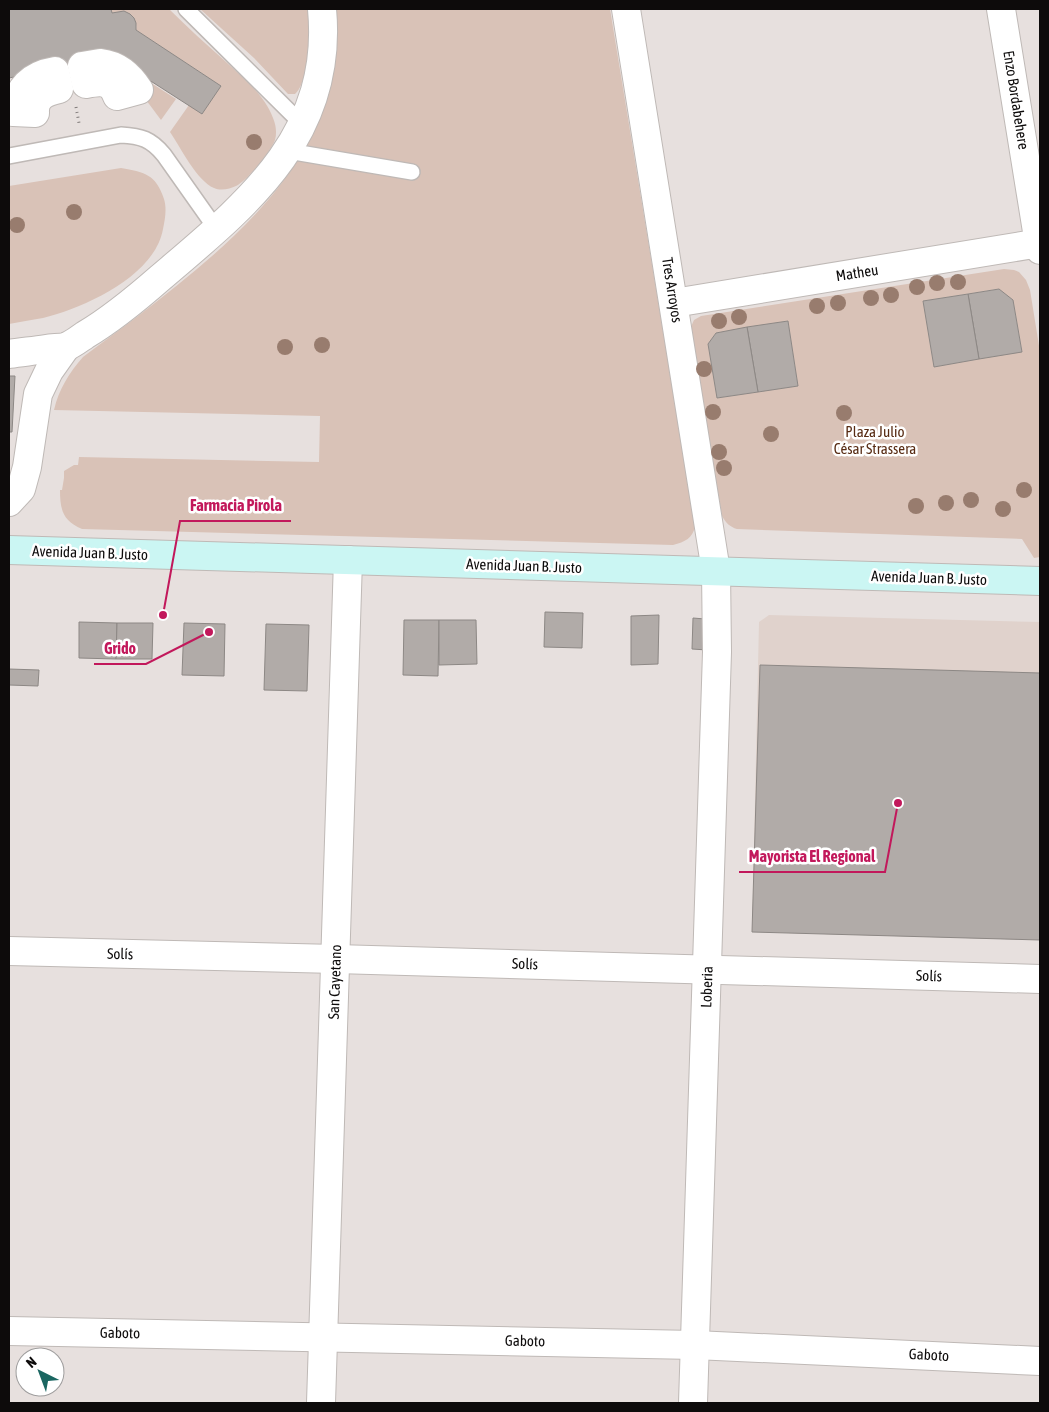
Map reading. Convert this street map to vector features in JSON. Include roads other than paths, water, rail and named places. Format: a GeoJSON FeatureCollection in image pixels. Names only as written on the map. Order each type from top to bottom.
{"type":"FeatureCollection","features":[{"type":"Feature","properties":{"kind":"main road","name":"Avenida Juan B. Justo"},"geometry":{"type":"LineString","coordinates":[[9,550],[1040,581]]}},
{"type":"Feature","properties":{"kind":"street"},"geometry":{"type":"LineString","coordinates":[[9,502],[21,489],[18,466],[32,433],[38,394],[49,371],[66,347],[103,324],[140,296],[216,230],[261,186],[288,151],[314,95],[321,71],[323,46],[322,9]]}},
{"type":"Feature","properties":{"kind":"street","name":"Tres Arroyos"},"geometry":{"type":"LineString","coordinates":[[626,9],[716,572]]}},
{"type":"Feature","properties":{"kind":"street","name":"Enzo Bordabehere"},"geometry":{"type":"LineString","coordinates":[[1001,9],[1040,245]]}},
{"type":"Feature","properties":{"kind":"street"},"geometry":{"type":"LineString","coordinates":[[24,112],[35,113],[36,103],[41,95],[59,89],[57,79],[84,74],[102,73],[109,75],[118,81],[127,93]]}},
{"type":"Feature","properties":{"kind":"street","name":"Matheu"},"geometry":{"type":"LineString","coordinates":[[674,303],[1040,245]]}},
{"type":"Feature","properties":{"kind":"street"},"geometry":{"type":"LineString","coordinates":[[9,354],[66,347]]}},
{"type":"Feature","properties":{"kind":"street","name":"San Cayetano"},"geometry":{"type":"LineString","coordinates":[[321,1403],[348,560]]}},
{"type":"Feature","properties":{"kind":"street","name":"Loberia"},"geometry":{"type":"LineString","coordinates":[[694,1403],[717,652],[716,572]]}},
{"type":"Feature","properties":{"kind":"street","name":"Solís"},"geometry":{"type":"LineString","coordinates":[[9,951],[1040,979]]}},
{"type":"Feature","properties":{"kind":"street","name":"Gaboto"},"geometry":{"type":"LineString","coordinates":[[9,1331],[695,1345],[1040,1360]]}},
{"type":"Feature","properties":{"kind":"lane"},"geometry":{"type":"LineString","coordinates":[[186,9],[302,124]]}},
{"type":"Feature","properties":{"kind":"lane"},"geometry":{"type":"LineString","coordinates":[[9,156],[121,135],[147,139],[157,146],[164,155],[216,230]]}},
{"type":"Feature","properties":{"kind":"lane"},"geometry":{"type":"LineString","coordinates":[[288,151],[412,172]]}},
{"type":"Feature","properties":{"kind":"place","name":"Farmacia Pirola"},"geometry":{"type":"Point","coordinates":[163,615]}},
{"type":"Feature","properties":{"kind":"place","name":"Grido"},"geometry":{"type":"Point","coordinates":[209,632]}},
{"type":"Feature","properties":{"kind":"place","name":"Mayorista El Regional"},"geometry":{"type":"Point","coordinates":[898,803]}},
{"type":"Feature","properties":{"kind":"park label","name":"Plaza Julio César Strassera"},"geometry":{"type":"Point","coordinates":[875,440]}}]}
